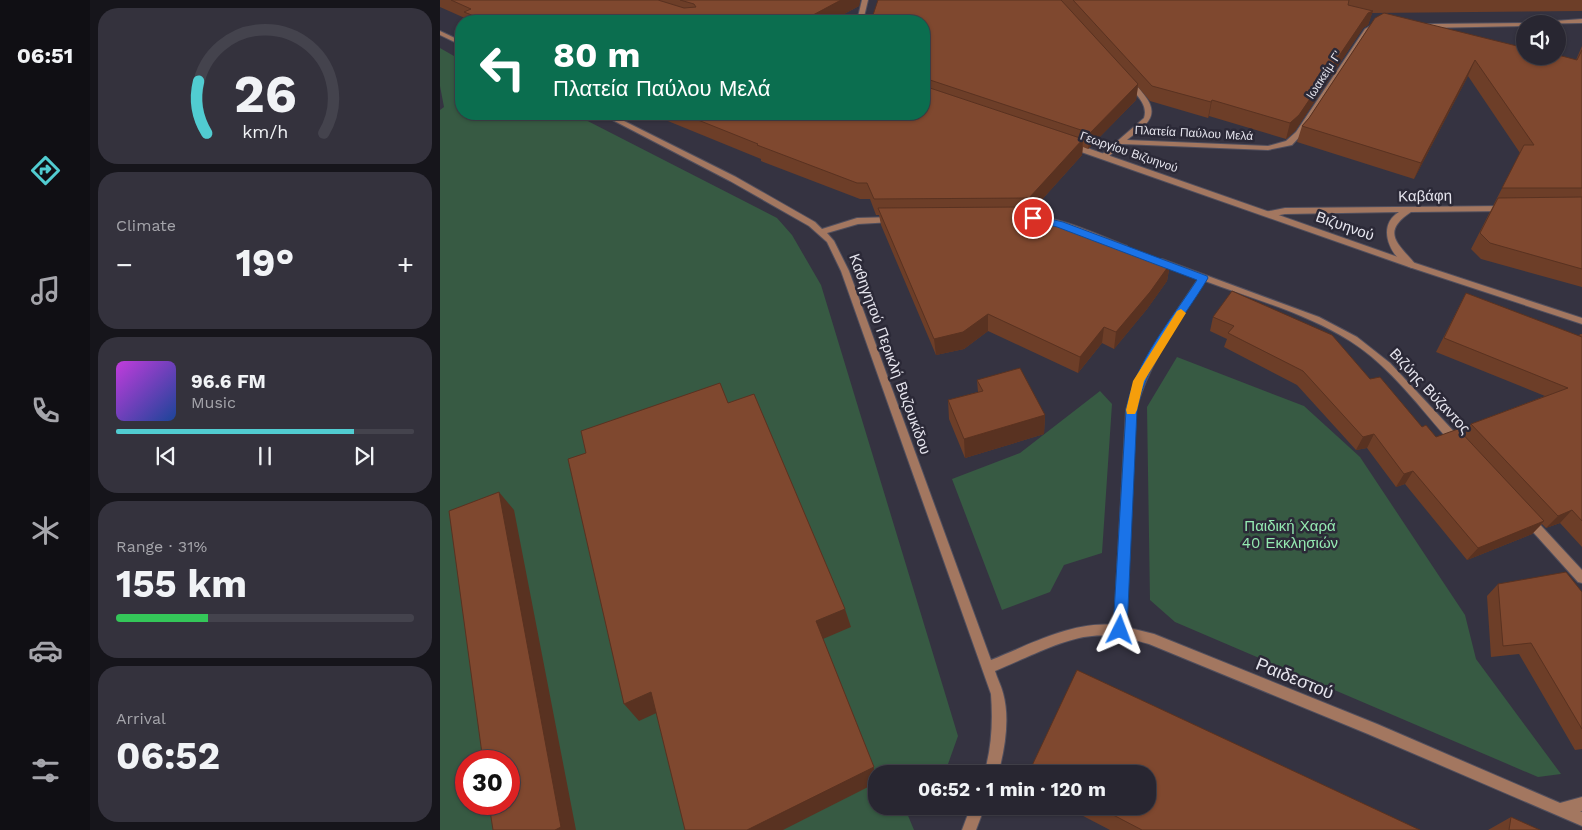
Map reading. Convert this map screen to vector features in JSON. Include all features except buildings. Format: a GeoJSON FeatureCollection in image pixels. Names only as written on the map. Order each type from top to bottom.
{"type":"FeatureCollection","features":[{"type":"Feature","properties":{"kind":"street"},"geometry":{"type":"LineString","coordinates":[[861,15],[865,0]]}},
{"type":"Feature","properties":{"kind":"street","name":"Ιωακείμ Γ'"},"geometry":{"type":"LineString","coordinates":[[1289,143],[1299,133],[1366,30],[1381,23],[1368,19]]}},
{"type":"Feature","properties":{"kind":"street"},"geometry":{"type":"LineString","coordinates":[[1566,22],[1582,21]]}},
{"type":"Feature","properties":{"kind":"street"},"geometry":{"type":"LineString","coordinates":[[1417,26],[1516,24]]}},
{"type":"Feature","properties":{"kind":"street"},"geometry":{"type":"LineString","coordinates":[[1476,26],[1480,33]]}},
{"type":"Feature","properties":{"kind":"street"},"geometry":{"type":"LineString","coordinates":[[440,33],[455,40]]}},
{"type":"Feature","properties":{"kind":"street"},"geometry":{"type":"LineString","coordinates":[[1123,142],[1150,114],[1150,108],[1145,100],[1125,79]]}},
{"type":"Feature","properties":{"kind":"street","name":"Καθηγητού Περικλή Βυζουκίδου"},"geometry":{"type":"LineString","coordinates":[[617,120],[733,179],[812,224],[830,241],[845,271],[989,667],[997,694],[999,715],[996,753],[993,765]]}},
{"type":"Feature","properties":{"kind":"street","name":"Πλατεία Παύλου Μελά"},"geometry":{"type":"LineString","coordinates":[[1103,157],[1123,142],[1268,148],[1289,143]]}},
{"type":"Feature","properties":{"kind":"street","name":"Γεωργίου Βιζυηνού"},"geometry":{"type":"LineString","coordinates":[[1063,143],[1268,214]]}},
{"type":"Feature","properties":{"kind":"street","name":"Καβάφη"},"geometry":{"type":"LineString","coordinates":[[1268,214],[1285,211],[1516,209]]}},
{"type":"Feature","properties":{"kind":"street"},"geometry":{"type":"LineString","coordinates":[[1412,210],[1397,217],[1390,230],[1391,238],[1398,252],[1412,265],[1582,321]]}},
{"type":"Feature","properties":{"kind":"street","name":"Βιζυηνού"},"geometry":{"type":"LineString","coordinates":[[1268,214],[1412,265]]}},
{"type":"Feature","properties":{"kind":"street"},"geometry":{"type":"LineString","coordinates":[[1029,218],[1060,224],[1132,251]]}},
{"type":"Feature","properties":{"kind":"street"},"geometry":{"type":"LineString","coordinates":[[822,232],[857,221],[906,219]]}},
{"type":"Feature","properties":{"kind":"street"},"geometry":{"type":"LineString","coordinates":[[1120,630],[1131,418],[1135,393],[1145,368],[1203,278],[1150,258]]}},
{"type":"Feature","properties":{"kind":"street","name":"Βιζύης Βύζαντος"},"geometry":{"type":"LineString","coordinates":[[1203,278],[1316,319],[1354,338],[1386,365],[1461,446]]}},
{"type":"Feature","properties":{"kind":"street"},"geometry":{"type":"LineString","coordinates":[[1521,512],[1582,578]]}},
{"type":"Feature","properties":{"kind":"street","name":"Ραιδεστού"},"geometry":{"type":"LineString","coordinates":[[989,667],[1088,629],[1120,630],[1150,638],[1364,725],[1582,819]]}},
{"type":"Feature","properties":{"kind":"street"},"geometry":{"type":"LineString","coordinates":[[1561,809],[1582,804]]}},
{"type":"Feature","properties":{"kind":"street"},"geometry":{"type":"LineString","coordinates":[[969,830],[975,815]]}},
{"type":"Feature","properties":{"kind":"green space"},"geometry":{"type":"Polygon","coordinates":[[[440,48],[455,57],[455,120],[586,120],[777,218],[792,235],[821,285],[958,736],[946,765],[868,765],[868,815],[908,815],[914,830],[440,830],[440,110],[444,107],[440,86],[440,48]]]}},
{"type":"Feature","properties":{"kind":"green space","name":"Παιδική Χαρά 40 Εκκλησιών"},"geometry":{"type":"Polygon","coordinates":[[[1177,357],[1304,406],[1360,457],[1465,615],[1476,659],[1561,774],[1538,777],[1175,622],[1150,600],[1147,407],[1177,357]]]}},
{"type":"Feature","properties":{"kind":"green space"},"geometry":{"type":"Polygon","coordinates":[[[1100,391],[1112,404],[1102,553],[1064,565],[1050,592],[1002,610],[952,479],[1020,453],[1100,391]]]}},
{"type":"Feature","properties":{"kind":"slow traffic"},"geometry":{"type":"LineString","coordinates":[[1131,410],[1135,393],[1145,368],[1181,313]]}},
{"type":"Feature","properties":{"kind":"route"},"geometry":{"type":"LineString","coordinates":[[1033,218],[1060,224],[1203,278],[1145,368],[1135,393],[1131,410],[1120,630]]}}]}
